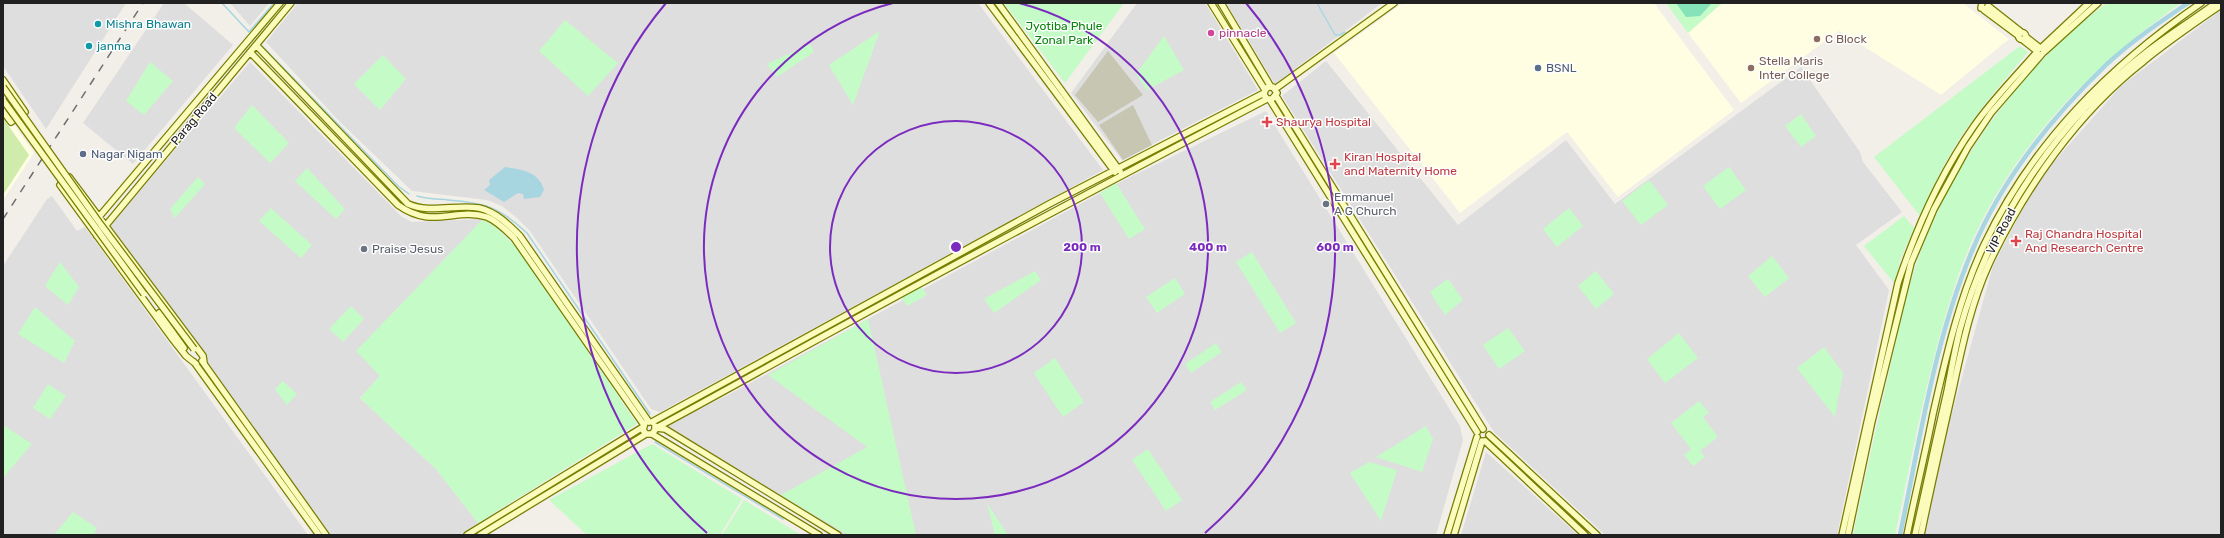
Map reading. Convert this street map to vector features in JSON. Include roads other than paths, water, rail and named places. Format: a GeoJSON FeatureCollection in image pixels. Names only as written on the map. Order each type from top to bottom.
{"type":"FeatureCollection","features":[{"type":"Feature","properties":{"kind":"street","name":"Parag Road"},"geometry":{"type":"LineString","coordinates":[[90,226],[100,217],[280,3]]}},
{"type":"Feature","properties":{"kind":"street","name":"Parag Road"},"geometry":{"type":"LineString","coordinates":[[97,236],[107,226],[291,3]]}},
{"type":"Feature","properties":{"kind":"street"},"geometry":{"type":"LineString","coordinates":[[989,3],[1113,171],[1121,175]]}},
{"type":"Feature","properties":{"kind":"street"},"geometry":{"type":"LineString","coordinates":[[998,3],[1090,126],[1120,168],[1121,175]]}},
{"type":"Feature","properties":{"kind":"street"},"geometry":{"type":"LineString","coordinates":[[1211,3],[1268,99],[1477,435],[1585,535]]}},
{"type":"Feature","properties":{"kind":"street"},"geometry":{"type":"LineString","coordinates":[[1221,3],[1273,88],[1276,96],[1483,429],[1487,431],[1489,435],[1597,535]]}},
{"type":"Feature","properties":{"kind":"street"},"geometry":{"type":"LineString","coordinates":[[467,535],[647,424],[1051,203],[1273,88],[1394,3]]}},
{"type":"Feature","properties":{"kind":"street"},"geometry":{"type":"LineString","coordinates":[[1842,535],[1898,282],[1908,254],[1955,155],[1974,126],[2001,92],[2089,3]]}},
{"type":"Feature","properties":{"kind":"street"},"geometry":{"type":"LineString","coordinates":[[1848,535],[1872,421],[1911,263],[1934,209],[1968,147],[1991,113],[2040,51],[2098,3]]}},
{"type":"Feature","properties":{"kind":"street","name":"VIP Road"},"geometry":{"type":"LineString","coordinates":[[1907,535],[1944,362],[1958,314],[1984,246],[2005,204],[2028,167],[2058,128],[2098,85],[2138,49],[2201,3]]}},
{"type":"Feature","properties":{"kind":"street","name":"VIP Road"},"geometry":{"type":"LineString","coordinates":[[1915,535],[1960,329],[1978,278],[1999,230],[2025,185],[2049,150],[2081,114],[2113,82],[2148,51],[2216,3]]}},
{"type":"Feature","properties":{"kind":"street"},"geometry":{"type":"LineString","coordinates":[[1986,5],[2040,51]]}},
{"type":"Feature","properties":{"kind":"street","name":"VIP Road"},"geometry":{"type":"LineString","coordinates":[[1921,535],[1961,349],[1975,301],[1989,264],[2014,216],[2041,173],[2100,100],[2142,61],[2221,5]]}},
{"type":"Feature","properties":{"kind":"street"},"geometry":{"type":"LineString","coordinates":[[254,35],[258,43],[408,204],[419,209],[478,208],[490,212],[510,226],[520,236],[647,424],[649,434],[819,535]]}},
{"type":"Feature","properties":{"kind":"street"},"geometry":{"type":"LineString","coordinates":[[250,52],[403,209],[414,215],[427,217],[477,215],[488,218],[514,238],[647,424],[656,428],[665,429],[838,535]]}},
{"type":"Feature","properties":{"kind":"street"},"geometry":{"type":"LineString","coordinates":[[3,80],[25,112],[11,122],[3,111]]}},
{"type":"Feature","properties":{"kind":"street"},"geometry":{"type":"LineString","coordinates":[[3,88],[101,225],[194,349],[326,535]]}},
{"type":"Feature","properties":{"kind":"street"},"geometry":{"type":"LineString","coordinates":[[480,535],[649,434],[656,428],[740,384],[832,331],[1121,175],[1276,96]]}},
{"type":"Feature","properties":{"kind":"street"},"geometry":{"type":"LineString","coordinates":[[3,100],[319,535]]}},
{"type":"Feature","properties":{"kind":"street"},"geometry":{"type":"LineString","coordinates":[[1084,130],[1090,126]]}},
{"type":"Feature","properties":{"kind":"street"},"geometry":{"type":"LineString","coordinates":[[196,364],[186,356],[171,337],[60,186],[70,176],[203,356],[204,363]]}},
{"type":"Feature","properties":{"kind":"street"},"geometry":{"type":"LineString","coordinates":[[1447,535],[1477,435],[1483,429]]}},
{"type":"Feature","properties":{"kind":"street"},"geometry":{"type":"LineString","coordinates":[[1454,535],[1483,441],[1489,435]]}},
{"type":"Feature","properties":{"kind":"water"},"geometry":{"type":"Polygon","coordinates":[[[505,167],[523,170],[534,175],[542,184],[544,190],[540,197],[524,199],[523,194],[518,193],[504,202],[484,190],[490,185],[489,180],[505,167]]]}},
{"type":"Feature","properties":{"kind":"waterway"},"geometry":{"type":"LineString","coordinates":[[222,3],[249,32],[274,3]]}},
{"type":"Feature","properties":{"kind":"waterway"},"geometry":{"type":"LineString","coordinates":[[1317,3],[1335,35],[1340,35],[1345,32]]}},
{"type":"Feature","properties":{"kind":"waterway"},"geometry":{"type":"LineString","coordinates":[[1900,535],[1929,391],[1948,320],[1972,251],[1998,199],[2030,151],[2087,84],[2126,47],[2188,3]]}},
{"type":"Feature","properties":{"kind":"waterway"},"geometry":{"type":"LineString","coordinates":[[262,46],[398,186],[409,194]]}},
{"type":"Feature","properties":{"kind":"waterway"},"geometry":{"type":"LineString","coordinates":[[417,196],[461,201],[491,208],[508,217],[527,233],[650,414]]}},
{"type":"Feature","properties":{"kind":"waterway"},"geometry":{"type":"LineString","coordinates":[[655,442],[783,519]]}},
{"type":"Feature","properties":{"kind":"railway"},"geometry":{"type":"LineString","coordinates":[[3,219],[143,3]]}},
{"type":"Feature","properties":{"kind":"place","name":"Mishra Bhawan"},"geometry":{"type":"Point","coordinates":[98,24]}},
{"type":"Feature","properties":{"kind":"place","name":"pinnacle"},"geometry":{"type":"Point","coordinates":[1211,33]}},
{"type":"Feature","properties":{"kind":"place","name":"C Block"},"geometry":{"type":"Point","coordinates":[1817,39]}},
{"type":"Feature","properties":{"kind":"place","name":"janma"},"geometry":{"type":"Point","coordinates":[89,46]}},
{"type":"Feature","properties":{"kind":"place","name":"BSNL"},"geometry":{"type":"Point","coordinates":[1538,68]}},
{"type":"Feature","properties":{"kind":"place","name":"Stella Maris Inter College"},"geometry":{"type":"Point","coordinates":[1751,68]}},
{"type":"Feature","properties":{"kind":"place","name":"Shaurya Hospital"},"geometry":{"type":"Point","coordinates":[1267,122]}},
{"type":"Feature","properties":{"kind":"place","name":"Nagar Nigam"},"geometry":{"type":"Point","coordinates":[83,154]}},
{"type":"Feature","properties":{"kind":"place","name":"Kiran Hospital and Maternity Home"},"geometry":{"type":"Point","coordinates":[1335,164]}},
{"type":"Feature","properties":{"kind":"place","name":"Emmanuel A G Church"},"geometry":{"type":"Point","coordinates":[1326,204]}},
{"type":"Feature","properties":{"kind":"place","name":"Raj Chandra Hospital And Research Centre"},"geometry":{"type":"Point","coordinates":[2016,241]}},
{"type":"Feature","properties":{"kind":"place","name":"Praise Jesus"},"geometry":{"type":"Point","coordinates":[364,249]}},
{"type":"Feature","properties":{"kind":"park label","name":"Jyotiba Phule Zonal Park"},"geometry":{"type":"Point","coordinates":[1064,33]}}]}
